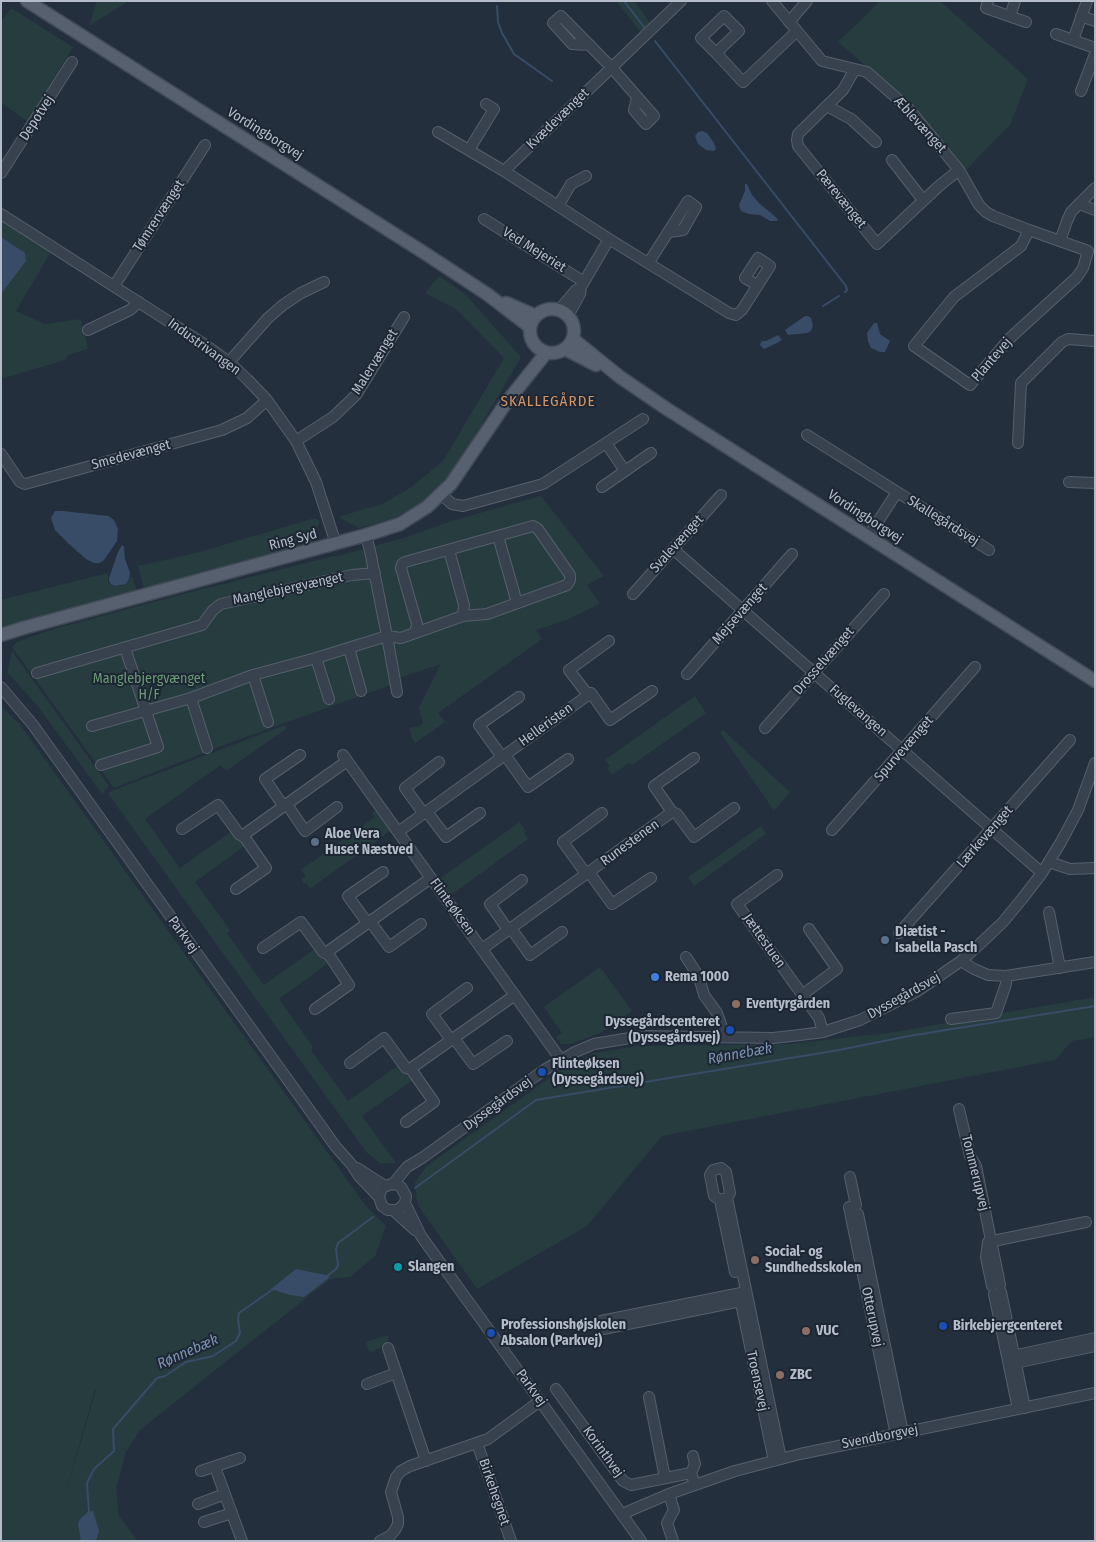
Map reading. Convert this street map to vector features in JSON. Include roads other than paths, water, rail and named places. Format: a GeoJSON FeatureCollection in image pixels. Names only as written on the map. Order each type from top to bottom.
{"type":"FeatureCollection","features":[{"type":"Feature","properties":{"kind":"main road","name":"Vordingborgvej"},"geometry":{"type":"LineString","coordinates":[[27,1],[533,322]]}},
{"type":"Feature","properties":{"kind":"main road"},"geometry":{"type":"LineString","coordinates":[[552,309],[564,313],[574,327],[569,344],[558,353],[541,350],[530,336],[533,322],[545,310],[552,309]]}},
{"type":"Feature","properties":{"kind":"main road","name":"Vordingborgvej"},"geometry":{"type":"LineString","coordinates":[[569,344],[667,409],[1095,681]]}},
{"type":"Feature","properties":{"kind":"main road","name":"Ring Syd"},"geometry":{"type":"LineString","coordinates":[[1,635],[366,536],[400,524],[415,516],[441,494],[460,472],[541,350]]}},
{"type":"Feature","properties":{"kind":"main road","name":"Ring Syd"},"geometry":{"type":"LineString","coordinates":[[1,641],[36,625]]}},
{"type":"Feature","properties":{"kind":"street","name":"Kvædevænget"},"geometry":{"type":"LineString","coordinates":[[504,171],[681,1]]}},
{"type":"Feature","properties":{"kind":"street","name":"Æblevænget"},"geometry":{"type":"LineString","coordinates":[[772,1],[822,61],[867,72],[910,109],[959,170],[979,205]]}},
{"type":"Feature","properties":{"kind":"street"},"geometry":{"type":"LineString","coordinates":[[790,22],[807,1]]}},
{"type":"Feature","properties":{"kind":"street"},"geometry":{"type":"LineString","coordinates":[[988,1],[986,8],[1026,22]]}},
{"type":"Feature","properties":{"kind":"street"},"geometry":{"type":"LineString","coordinates":[[1010,16],[1015,1]]}},
{"type":"Feature","properties":{"kind":"street"},"geometry":{"type":"LineString","coordinates":[[1073,40],[1087,1]]}},
{"type":"Feature","properties":{"kind":"street"},"geometry":{"type":"LineString","coordinates":[[1081,16],[1095,21]]}},
{"type":"Feature","properties":{"kind":"street"},"geometry":{"type":"LineString","coordinates":[[716,54],[743,82],[797,31]]}},
{"type":"Feature","properties":{"kind":"street"},"geometry":{"type":"LineString","coordinates":[[1056,34],[1095,48]]}},
{"type":"Feature","properties":{"kind":"street"},"geometry":{"type":"LineString","coordinates":[[590,45],[638,98]]}},
{"type":"Feature","properties":{"kind":"street"},"geometry":{"type":"LineString","coordinates":[[1081,91],[1095,54]]}},
{"type":"Feature","properties":{"kind":"street","name":"Depotvej"},"geometry":{"type":"LineString","coordinates":[[1,173],[72,62]]}},
{"type":"Feature","properties":{"kind":"street","name":"Pærevænget"},"geometry":{"type":"LineString","coordinates":[[856,69],[842,90],[798,134],[797,140],[798,146],[877,244],[923,200],[959,170]]}},
{"type":"Feature","properties":{"kind":"street"},"geometry":{"type":"LineString","coordinates":[[469,150],[494,109],[486,104]]}},
{"type":"Feature","properties":{"kind":"street"},"geometry":{"type":"LineString","coordinates":[[827,106],[851,119],[876,142]]}},
{"type":"Feature","properties":{"kind":"street"},"geometry":{"type":"LineString","coordinates":[[438,132],[504,171],[729,313],[736,315],[742,310],[757,285]]}},
{"type":"Feature","properties":{"kind":"street","name":"Tømrervænget"},"geometry":{"type":"LineString","coordinates":[[114,286],[205,145]]}},
{"type":"Feature","properties":{"kind":"street"},"geometry":{"type":"LineString","coordinates":[[892,160],[923,200]]}},
{"type":"Feature","properties":{"kind":"street"},"geometry":{"type":"LineString","coordinates":[[558,206],[571,184],[586,176]]}},
{"type":"Feature","properties":{"kind":"street"},"geometry":{"type":"LineString","coordinates":[[1060,241],[1072,212],[1095,188]]}},
{"type":"Feature","properties":{"kind":"street"},"geometry":{"type":"LineString","coordinates":[[1079,204],[1095,210]]}},
{"type":"Feature","properties":{"kind":"street","name":"Plantevej"},"geometry":{"type":"LineString","coordinates":[[979,205],[993,216],[1088,251],[1083,268],[1077,277],[1010,338],[970,385],[914,346],[954,297],[1021,246],[1029,230]]}},
{"type":"Feature","properties":{"kind":"street","name":"Industrivangen"},"geometry":{"type":"LineString","coordinates":[[1,214],[207,346],[229,362],[248,380],[267,400],[296,441],[316,482],[336,544]]}},
{"type":"Feature","properties":{"kind":"street","name":"Ved Mejeriet"},"geometry":{"type":"LineString","coordinates":[[484,218],[583,284]]}},
{"type":"Feature","properties":{"kind":"street"},"geometry":{"type":"LineString","coordinates":[[649,262],[669,232]]}},
{"type":"Feature","properties":{"kind":"street"},"geometry":{"type":"LineString","coordinates":[[564,313],[575,291],[583,284],[610,239]]}},
{"type":"Feature","properties":{"kind":"street"},"geometry":{"type":"LineString","coordinates":[[229,362],[268,318],[283,305],[301,293],[324,282]]}},
{"type":"Feature","properties":{"kind":"street"},"geometry":{"type":"LineString","coordinates":[[88,330],[130,310],[140,302]]}},
{"type":"Feature","properties":{"kind":"street","name":"Malervænget"},"geometry":{"type":"LineString","coordinates":[[296,441],[345,407],[356,395],[404,317]]}},
{"type":"Feature","properties":{"kind":"street"},"geometry":{"type":"LineString","coordinates":[[1018,443],[1021,383],[1062,342],[1068,339],[1095,340]]}},
{"type":"Feature","properties":{"kind":"street","name":"Smedevænget"},"geometry":{"type":"LineString","coordinates":[[1,454],[20,482],[25,484],[222,430],[247,418],[267,400]]}},
{"type":"Feature","properties":{"kind":"street"},"geometry":{"type":"LineString","coordinates":[[441,494],[452,504],[463,506],[543,484],[643,420]]}},
{"type":"Feature","properties":{"kind":"street","name":"Skallegårdsvej"},"geometry":{"type":"LineString","coordinates":[[807,435],[989,550]]}},
{"type":"Feature","properties":{"kind":"street"},"geometry":{"type":"LineString","coordinates":[[606,443],[625,471]]}},
{"type":"Feature","properties":{"kind":"street"},"geometry":{"type":"LineString","coordinates":[[602,487],[652,453]]}},
{"type":"Feature","properties":{"kind":"street"},"geometry":{"type":"LineString","coordinates":[[1069,482],[1095,483]]}},
{"type":"Feature","properties":{"kind":"street","name":"Skallegårdsvej"},"geometry":{"type":"LineString","coordinates":[[868,537],[897,492]]}},
{"type":"Feature","properties":{"kind":"street","name":"Svalevænget"},"geometry":{"type":"LineString","coordinates":[[633,594],[721,495]]}},
{"type":"Feature","properties":{"kind":"street"},"geometry":{"type":"LineString","coordinates":[[92,726],[191,698],[252,675],[388,636],[401,638],[463,616],[487,614],[567,585],[570,575],[534,526],[406,562],[402,564],[402,568],[417,624],[415,633]]}},
{"type":"Feature","properties":{"kind":"street"},"geometry":{"type":"LineString","coordinates":[[366,536],[388,636],[397,692]]}},
{"type":"Feature","properties":{"kind":"street"},"geometry":{"type":"LineString","coordinates":[[498,536],[517,603]]}},
{"type":"Feature","properties":{"kind":"street","name":"Fuglevangen"},"geometry":{"type":"LineString","coordinates":[[673,549],[1042,873]]}},
{"type":"Feature","properties":{"kind":"street"},"geometry":{"type":"LineString","coordinates":[[449,550],[464,605],[463,616]]}},
{"type":"Feature","properties":{"kind":"street","name":"Mejsevænget"},"geometry":{"type":"LineString","coordinates":[[687,674],[792,554]]}},
{"type":"Feature","properties":{"kind":"street","name":"Manglebjergvænget"},"geometry":{"type":"LineString","coordinates":[[38,673],[202,625],[212,610],[220,604],[352,575],[375,573]]}},
{"type":"Feature","properties":{"kind":"street","name":"Drosselvænget"},"geometry":{"type":"LineString","coordinates":[[765,728],[884,594]]}},
{"type":"Feature","properties":{"kind":"street","name":"Helleristen"},"geometry":{"type":"LineString","coordinates":[[588,695],[569,670],[609,641]]}},
{"type":"Feature","properties":{"kind":"street"},"geometry":{"type":"LineString","coordinates":[[101,765],[158,747],[125,648]]}},
{"type":"Feature","properties":{"kind":"street"},"geometry":{"type":"LineString","coordinates":[[349,648],[361,690]]}},
{"type":"Feature","properties":{"kind":"street"},"geometry":{"type":"LineString","coordinates":[[316,658],[329,700]]}},
{"type":"Feature","properties":{"kind":"street","name":"Spurvevænget"},"geometry":{"type":"LineString","coordinates":[[832,830],[976,668]]}},
{"type":"Feature","properties":{"kind":"street"},"geometry":{"type":"LineString","coordinates":[[252,675],[268,722]]}},
{"type":"Feature","properties":{"kind":"street","name":"Parkvej"},"geometry":{"type":"LineString","coordinates":[[1,687],[33,725],[336,1147],[379,1197]]}},
{"type":"Feature","properties":{"kind":"street","name":"Helleristen"},"geometry":{"type":"LineString","coordinates":[[398,832],[590,693],[610,720],[652,691]]}},
{"type":"Feature","properties":{"kind":"street","name":"Parkvej"},"geometry":{"type":"LineString","coordinates":[[1,694],[15,705]]}},
{"type":"Feature","properties":{"kind":"street","name":"Helleristen"},"geometry":{"type":"LineString","coordinates":[[519,696],[479,725],[503,756],[528,788],[568,759]]}},
{"type":"Feature","properties":{"kind":"street"},"geometry":{"type":"LineString","coordinates":[[191,698],[207,748]]}},
{"type":"Feature","properties":{"kind":"street","name":"Lærkevænget"},"geometry":{"type":"LineString","coordinates":[[899,934],[1070,740]]}},
{"type":"Feature","properties":{"kind":"street"},"geometry":{"type":"LineString","coordinates":[[300,755],[264,780],[282,804],[288,806],[305,831],[337,807]]}},
{"type":"Feature","properties":{"kind":"street","name":"Flinteøksen"},"geometry":{"type":"LineString","coordinates":[[285,805],[345,758],[561,1060]]}},
{"type":"Feature","properties":{"kind":"street","name":"Runestenen"},"geometry":{"type":"LineString","coordinates":[[694,758],[654,786],[672,812],[677,814],[694,837],[734,808]]}},
{"type":"Feature","properties":{"kind":"street"},"geometry":{"type":"LineString","coordinates":[[440,762],[405,788],[446,837],[480,813]]}},
{"type":"Feature","properties":{"kind":"street","name":"Dyssegårdsvej"},"geometry":{"type":"LineString","coordinates":[[393,1186],[410,1172],[422,1158],[542,1072],[561,1060],[594,1044],[642,1036],[773,1038],[823,1032],[860,1020],[899,1001],[934,980],[961,961],[1003,922],[1042,873],[1078,810],[1095,763]]}},
{"type":"Feature","properties":{"kind":"street"},"geometry":{"type":"LineString","coordinates":[[182,829],[218,805],[239,834],[246,838],[266,868],[236,889]]}},
{"type":"Feature","properties":{"kind":"street"},"geometry":{"type":"LineString","coordinates":[[242,836],[285,805]]}},
{"type":"Feature","properties":{"kind":"street","name":"Runestenen"},"geometry":{"type":"LineString","coordinates":[[482,949],[672,812]]}},
{"type":"Feature","properties":{"kind":"street","name":"Runestenen"},"geometry":{"type":"LineString","coordinates":[[602,813],[563,842],[584,871],[591,875],[612,904],[651,878]]}},
{"type":"Feature","properties":{"kind":"street"},"geometry":{"type":"LineString","coordinates":[[1049,862],[1070,869],[1095,868]]}},
{"type":"Feature","properties":{"kind":"street"},"geometry":{"type":"LineString","coordinates":[[383,872],[348,896],[389,947],[421,924]]}},
{"type":"Feature","properties":{"kind":"street","name":"Jættestuen"},"geometry":{"type":"LineString","coordinates":[[777,875],[737,904],[819,1018],[823,1032]]}},
{"type":"Feature","properties":{"kind":"street"},"geometry":{"type":"LineString","coordinates":[[327,952],[431,878]]}},
{"type":"Feature","properties":{"kind":"street"},"geometry":{"type":"LineString","coordinates":[[522,880],[490,904],[506,927],[513,931],[530,955],[562,932]]}},
{"type":"Feature","properties":{"kind":"street"},"geometry":{"type":"LineString","coordinates":[[1049,912],[1060,968]]}},
{"type":"Feature","properties":{"kind":"street"},"geometry":{"type":"LineString","coordinates":[[263,948],[301,922],[323,952],[327,952],[349,985],[315,1009]]}},
{"type":"Feature","properties":{"kind":"street"},"geometry":{"type":"LineString","coordinates":[[802,994],[838,969],[809,929]]}},
{"type":"Feature","properties":{"kind":"street"},"geometry":{"type":"LineString","coordinates":[[686,957],[699,977],[704,996],[717,1013],[723,1037]]}},
{"type":"Feature","properties":{"kind":"street"},"geometry":{"type":"LineString","coordinates":[[961,961],[974,969],[988,974],[1006,976],[1095,962]]}},
{"type":"Feature","properties":{"kind":"street"},"geometry":{"type":"LineString","coordinates":[[951,1020],[996,1013],[1006,984],[1006,976]]}},
{"type":"Feature","properties":{"kind":"street"},"geometry":{"type":"LineString","coordinates":[[466,988],[432,1014],[452,1040],[456,1041],[473,1064],[507,1041]]}},
{"type":"Feature","properties":{"kind":"street"},"geometry":{"type":"LineString","coordinates":[[410,1069],[515,995]]}},
{"type":"Feature","properties":{"kind":"street"},"geometry":{"type":"LineString","coordinates":[[350,1062],[384,1038],[434,1102],[406,1122]]}},
{"type":"Feature","properties":{"kind":"street","name":"Tommerupvej"},"geometry":{"type":"LineString","coordinates":[[959,1109],[970,1156],[976,1166],[990,1240],[986,1257],[997,1289],[1022,1409]]}},
{"type":"Feature","properties":{"kind":"street","name":"Parkvej"},"geometry":{"type":"LineString","coordinates":[[352,1165],[393,1186]]}},
{"type":"Feature","properties":{"kind":"street","name":"Otterupvej"},"geometry":{"type":"LineString","coordinates":[[850,1177],[852,1206],[900,1434]]}},
{"type":"Feature","properties":{"kind":"street"},"geometry":{"type":"LineString","coordinates":[[393,1186],[405,1192],[405,1202],[401,1208],[388,1210],[382,1206],[379,1197],[380,1191],[393,1186]]}},
{"type":"Feature","properties":{"kind":"street","name":"Troensevej"},"geometry":{"type":"LineString","coordinates":[[723,1199],[777,1460]]}},
{"type":"Feature","properties":{"kind":"street","name":"Parkvej"},"geometry":{"type":"LineString","coordinates":[[405,1202],[422,1236],[641,1541]]}},
{"type":"Feature","properties":{"kind":"street","name":"Parkvej"},"geometry":{"type":"LineString","coordinates":[[394,1210],[422,1236]]}},
{"type":"Feature","properties":{"kind":"street"},"geometry":{"type":"LineString","coordinates":[[990,1240],[1086,1222]]}},
{"type":"Feature","properties":{"kind":"street"},"geometry":{"type":"LineString","coordinates":[[602,1325],[743,1296]]}},
{"type":"Feature","properties":{"kind":"street"},"geometry":{"type":"LineString","coordinates":[[1011,1360],[1095,1338]]}},
{"type":"Feature","properties":{"kind":"street"},"geometry":{"type":"LineString","coordinates":[[1011,1360],[1095,1346]]}},
{"type":"Feature","properties":{"kind":"street"},"geometry":{"type":"LineString","coordinates":[[388,1348],[426,1461]]}},
{"type":"Feature","properties":{"kind":"street"},"geometry":{"type":"LineString","coordinates":[[367,1384],[396,1373]]}},
{"type":"Feature","properties":{"kind":"street","name":"Korinthvej"},"geometry":{"type":"LineString","coordinates":[[556,1389],[623,1481],[630,1485],[691,1473]]}},
{"type":"Feature","properties":{"kind":"street","name":"Svendborgvej"},"geometry":{"type":"LineString","coordinates":[[622,1514],[669,1494],[735,1471],[777,1460],[825,1448],[1095,1394]]}},
{"type":"Feature","properties":{"kind":"street"},"geometry":{"type":"LineString","coordinates":[[649,1397],[665,1478]]}},
{"type":"Feature","properties":{"kind":"street","name":"Birkehegnet"},"geometry":{"type":"LineString","coordinates":[[380,1541],[390,1536],[398,1524],[391,1492],[396,1477],[401,1471],[410,1466],[488,1439],[540,1401]]}},
{"type":"Feature","properties":{"kind":"street","name":"Birkehegnet"},"geometry":{"type":"LineString","coordinates":[[477,1443],[511,1541]]}},
{"type":"Feature","properties":{"kind":"street"},"geometry":{"type":"LineString","coordinates":[[693,1456],[695,1464],[691,1473],[695,1485]]}},
{"type":"Feature","properties":{"kind":"street"},"geometry":{"type":"LineString","coordinates":[[200,1471],[240,1458]]}},
{"type":"Feature","properties":{"kind":"street"},"geometry":{"type":"LineString","coordinates":[[215,1466],[242,1541]]}},
{"type":"Feature","properties":{"kind":"street"},"geometry":{"type":"LineString","coordinates":[[198,1504],[225,1494]]}},
{"type":"Feature","properties":{"kind":"street"},"geometry":{"type":"LineString","coordinates":[[669,1494],[674,1510],[667,1524],[673,1541]]}},
{"type":"Feature","properties":{"kind":"street"},"geometry":{"type":"LineString","coordinates":[[204,1522],[232,1513]]}},
{"type":"Feature","properties":{"kind":"water"},"geometry":{"type":"Polygon","coordinates":[[[698,132],[707,133],[714,143],[716,149],[714,151],[706,150],[698,144],[695,136],[698,132]]]}},
{"type":"Feature","properties":{"kind":"water"},"geometry":{"type":"Polygon","coordinates":[[[745,184],[747,184],[752,195],[759,203],[778,219],[777,221],[770,221],[760,215],[741,211],[739,205],[745,191],[745,184]]]}},
{"type":"Feature","properties":{"kind":"water"},"geometry":{"type":"Polygon","coordinates":[[[1,237],[25,253],[26,261],[1,294],[1,237]]]}},
{"type":"Feature","properties":{"kind":"water"},"geometry":{"type":"Polygon","coordinates":[[[805,316],[811,318],[813,326],[811,331],[788,335],[785,330],[805,316]]]}},
{"type":"Feature","properties":{"kind":"water"},"geometry":{"type":"Polygon","coordinates":[[[874,323],[877,323],[880,334],[890,341],[885,352],[871,348],[868,341],[867,333],[874,323]]]}},
{"type":"Feature","properties":{"kind":"water"},"geometry":{"type":"Polygon","coordinates":[[[778,335],[782,340],[777,343],[764,349],[760,345],[762,341],[778,335]]]}},
{"type":"Feature","properties":{"kind":"water"},"geometry":{"type":"Polygon","coordinates":[[[55,511],[108,516],[114,520],[118,529],[117,541],[104,560],[100,563],[94,563],[86,559],[55,530],[51,518],[55,511]]]}},
{"type":"Feature","properties":{"kind":"water"},"geometry":{"type":"Polygon","coordinates":[[[122,545],[130,573],[129,579],[126,584],[115,586],[111,584],[109,578],[122,545]]]}},
{"type":"Feature","properties":{"kind":"water"},"geometry":{"type":"Polygon","coordinates":[[[296,1269],[330,1277],[304,1297],[271,1289],[296,1269]]]}},
{"type":"Feature","properties":{"kind":"water"},"geometry":{"type":"Polygon","coordinates":[[[93,1511],[99,1531],[96,1540],[81,1541],[78,1523],[88,1512],[93,1511]]]}},
{"type":"Feature","properties":{"kind":"waterway"},"geometry":{"type":"LineString","coordinates":[[624,1],[644,27]]}},
{"type":"Feature","properties":{"kind":"waterway"},"geometry":{"type":"LineString","coordinates":[[497,6],[498,22],[514,54],[552,81]]}},
{"type":"Feature","properties":{"kind":"waterway"},"geometry":{"type":"LineString","coordinates":[[655,41],[846,286],[847,290],[845,292]]}},
{"type":"Feature","properties":{"kind":"waterway"},"geometry":{"type":"LineString","coordinates":[[823,306],[839,296]]}},
{"type":"Feature","properties":{"kind":"waterway","name":"Rønnebæk"},"geometry":{"type":"LineString","coordinates":[[415,1188],[536,1100],[1095,1006]]}},
{"type":"Feature","properties":{"kind":"waterway","name":"Rønnebæk"},"geometry":{"type":"LineString","coordinates":[[327,1276],[338,1265],[336,1249],[338,1243],[373,1217]]}},
{"type":"Feature","properties":{"kind":"waterway","name":"Rønnebæk"},"geometry":{"type":"LineString","coordinates":[[88,1513],[87,1483],[94,1469],[114,1451],[113,1429],[157,1378],[165,1376],[186,1362],[213,1356],[236,1341],[240,1333],[239,1313],[275,1288]]}},
{"type":"Feature","properties":{"kind":"place","name":"Aloe Vera Huset Næstved"},"geometry":{"type":"Point","coordinates":[315,842]}},
{"type":"Feature","properties":{"kind":"place","name":"Diætist - Isabella Pasch"},"geometry":{"type":"Point","coordinates":[885,940]}},
{"type":"Feature","properties":{"kind":"place","name":"Rema 1000"},"geometry":{"type":"Point","coordinates":[655,977]}},
{"type":"Feature","properties":{"kind":"place","name":"Eventyrgården"},"geometry":{"type":"Point","coordinates":[736,1004]}},
{"type":"Feature","properties":{"kind":"place","name":"Dyssegårdscenteret (Dyssegårdsvej)"},"geometry":{"type":"Point","coordinates":[730,1030]}},
{"type":"Feature","properties":{"kind":"place","name":"Flinteøksen (Dyssegårdsvej)"},"geometry":{"type":"Point","coordinates":[542,1072]}},
{"type":"Feature","properties":{"kind":"place","name":"Social- og Sundhedsskolen"},"geometry":{"type":"Point","coordinates":[755,1260]}},
{"type":"Feature","properties":{"kind":"place","name":"Slangen"},"geometry":{"type":"Point","coordinates":[398,1267]}},
{"type":"Feature","properties":{"kind":"place","name":"Birkebjergcenteret"},"geometry":{"type":"Point","coordinates":[943,1326]}},
{"type":"Feature","properties":{"kind":"place","name":"VUC"},"geometry":{"type":"Point","coordinates":[806,1331]}},
{"type":"Feature","properties":{"kind":"place","name":"Professionshøjskolen Absalon (Parkvej)"},"geometry":{"type":"Point","coordinates":[491,1333]}},
{"type":"Feature","properties":{"kind":"place","name":"ZBC"},"geometry":{"type":"Point","coordinates":[780,1375]}},
{"type":"Feature","properties":{"kind":"district","name":"SKALLEGÅRDE"},"geometry":{"type":"Point","coordinates":[548,402]}},
{"type":"Feature","properties":{"kind":"park label","name":"Manglebjergvænget H/F"},"geometry":{"type":"Point","coordinates":[149,688]}}]}
